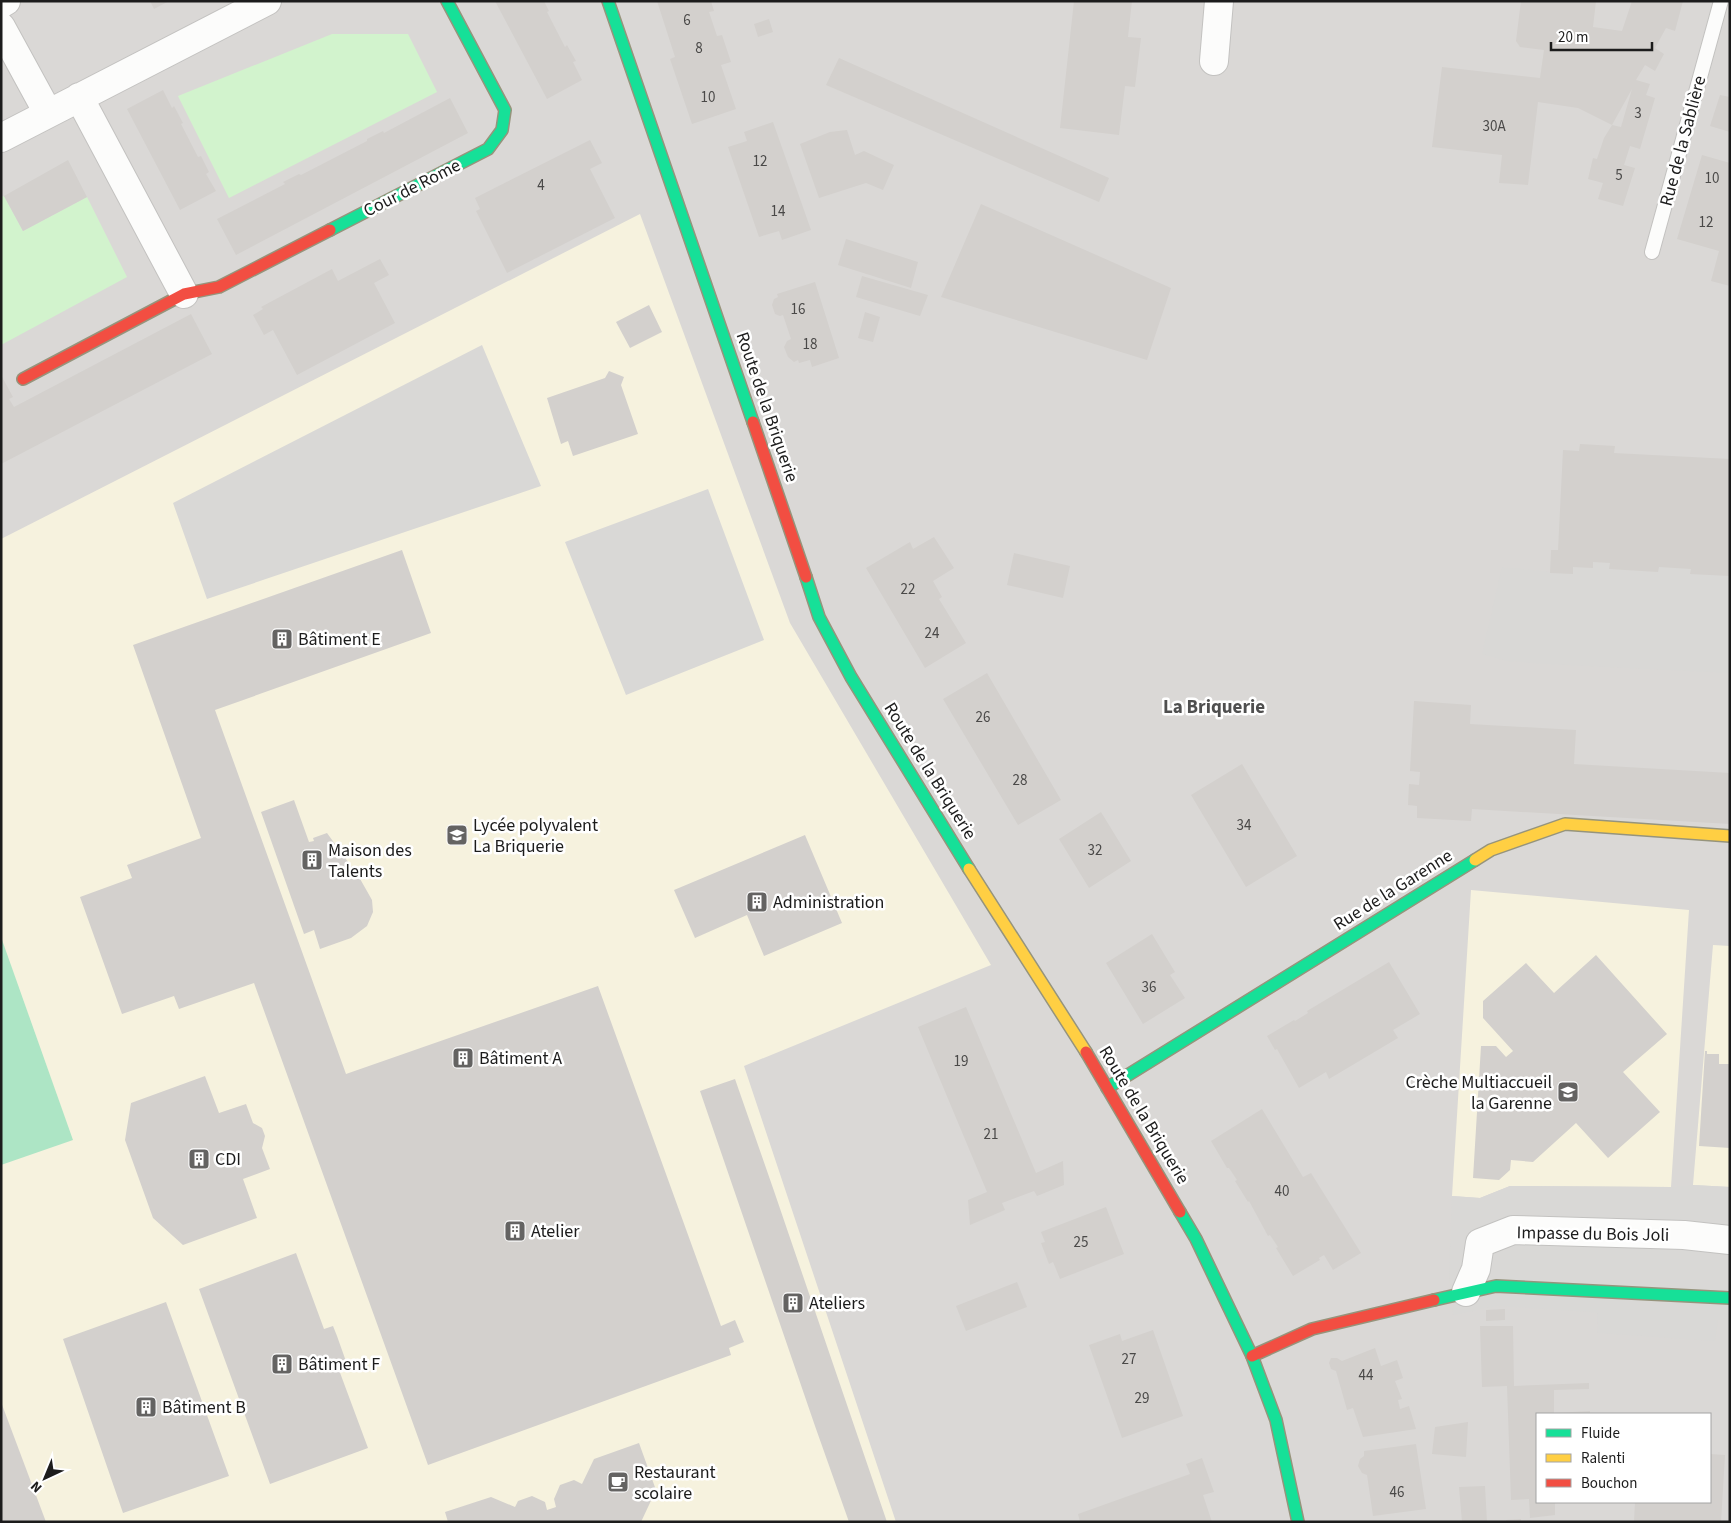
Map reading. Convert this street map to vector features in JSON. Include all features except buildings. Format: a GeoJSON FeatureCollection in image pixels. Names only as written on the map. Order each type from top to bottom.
{"type":"FeatureCollection","features":[{"type":"Feature","properties":{"kind":"street"},"geometry":{"type":"LineString","coordinates":[[1,4],[6,1]]}},
{"type":"Feature","properties":{"kind":"street"},"geometry":{"type":"LineString","coordinates":[[1,138],[266,1]]}},
{"type":"Feature","properties":{"kind":"street","name":"Cour de Rome"},"geometry":{"type":"LineString","coordinates":[[23,379],[184,294],[219,287],[488,149],[502,130],[505,110],[447,1]]}},
{"type":"Feature","properties":{"kind":"street","name":"Route de la Briquerie"},"geometry":{"type":"LineString","coordinates":[[608,1],[819,617],[851,677],[949,837],[1070,1024],[1196,1239],[1252,1356],[1276,1420],[1298,1522]]}},
{"type":"Feature","properties":{"kind":"street"},"geometry":{"type":"LineString","coordinates":[[1214,61],[1219,1]]}},
{"type":"Feature","properties":{"kind":"street"},"geometry":{"type":"LineString","coordinates":[[1,27],[48,113]]}},
{"type":"Feature","properties":{"kind":"street"},"geometry":{"type":"LineString","coordinates":[[79,97],[184,294]]}},
{"type":"Feature","properties":{"kind":"street","name":"Rue de la Garenne"},"geometry":{"type":"LineString","coordinates":[[1107,1088],[1491,850],[1566,824],[1730,836]]}},
{"type":"Feature","properties":{"kind":"street","name":"Impasse du Bois Joli"},"geometry":{"type":"LineString","coordinates":[[1466,1292],[1476,1268],[1480,1243],[1514,1230],[1684,1235],[1730,1240]]}},
{"type":"Feature","properties":{"kind":"street"},"geometry":{"type":"LineString","coordinates":[[1252,1356],[1312,1329],[1496,1286],[1730,1298]]}},
{"type":"Feature","properties":{"kind":"lane","name":"Rue de la Sablière"},"geometry":{"type":"LineString","coordinates":[[1652,252],[1721,1]]}},
{"type":"Feature","properties":{"kind":"shaded area"},"geometry":{"type":"Polygon","coordinates":[[[1,1],[1730,1],[1730,1522],[1,1522],[1,1]]]}},
{"type":"Feature","properties":{"kind":"shaded area","name":"Lycée polyvalent La Briquerie"},"geometry":{"type":"Polygon","coordinates":[[[640,214],[790,623],[991,965],[744,1066],[896,1522],[1,1522],[1,539],[640,214]]]}},
{"type":"Feature","properties":{"kind":"shaded area"},"geometry":{"type":"Polygon","coordinates":[[[482,345],[541,486],[207,599],[173,503],[482,345]]]}},
{"type":"Feature","properties":{"kind":"shaded area"},"geometry":{"type":"Polygon","coordinates":[[[708,489],[764,640],[626,695],[565,542],[708,489]]]}},
{"type":"Feature","properties":{"kind":"shaded area"},"geometry":{"type":"Polygon","coordinates":[[[1593,562],[1610,563],[1610,569],[1658,572],[1659,567],[1691,569],[1691,574],[1730,576],[1730,673],[1545,664],[1506,661],[1482,654],[1502,567],[1572,574],[1573,567],[1593,568],[1593,562]]]}},
{"type":"Feature","properties":{"kind":"shaded area","name":"Crèche Multiaccueil la Garenne"},"geometry":{"type":"Polygon","coordinates":[[[1471,890],[1689,910],[1671,1187],[1510,1186],[1480,1198],[1452,1196],[1471,890]]]}},
{"type":"Feature","properties":{"kind":"shaded area"},"geometry":{"type":"Polygon","coordinates":[[[1713,945],[1730,946],[1730,1187],[1693,1185],[1713,945]]]}},
{"type":"Feature","properties":{"kind":"shaded area"},"geometry":{"type":"Polygon","coordinates":[[[1693,1185],[1730,1187],[1730,1320],[1718,1320],[1715,1341],[1598,1333],[1597,1313],[1591,1312],[1497,1306],[1453,1315],[1449,1273],[1452,1196],[1480,1198],[1510,1186],[1671,1187],[1693,1185]]]}},
{"type":"Feature","properties":{"kind":"green space"},"geometry":{"type":"Polygon","coordinates":[[[332,34],[408,34],[437,92],[229,198],[178,96],[332,34]]]}},
{"type":"Feature","properties":{"kind":"green space"},"geometry":{"type":"Polygon","coordinates":[[[4,196],[23,231],[87,197],[127,277],[1,345],[1,197],[4,196]]]}},
{"type":"Feature","properties":{"kind":"green space"},"geometry":{"type":"Polygon","coordinates":[[[1,937],[73,1140],[1,1165],[1,937]]]}},
{"type":"Feature","properties":{"kind":"traffic: fast"},"geometry":{"type":"LineString","coordinates":[[330,230],[488,149],[502,130],[505,110],[447,1]]}},
{"type":"Feature","properties":{"kind":"traffic: fast"},"geometry":{"type":"LineString","coordinates":[[608,1],[753,422]]}},
{"type":"Feature","properties":{"kind":"traffic: fast"},"geometry":{"type":"LineString","coordinates":[[806,577],[819,617],[851,677],[969,869]]}},
{"type":"Feature","properties":{"kind":"traffic: fast"},"geometry":{"type":"LineString","coordinates":[[1107,1088],[1475,860]]}},
{"type":"Feature","properties":{"kind":"traffic: fast"},"geometry":{"type":"LineString","coordinates":[[1180,1212],[1196,1239],[1252,1356],[1276,1420],[1298,1522]]}},
{"type":"Feature","properties":{"kind":"traffic: fast"},"geometry":{"type":"LineString","coordinates":[[1434,1300],[1496,1286],[1730,1298]]}},
{"type":"Feature","properties":{"kind":"traffic: slow"},"geometry":{"type":"LineString","coordinates":[[1475,860],[1491,850],[1565,824],[1730,836]]}},
{"type":"Feature","properties":{"kind":"traffic: slow"},"geometry":{"type":"LineString","coordinates":[[969,869],[1086,1052]]}},
{"type":"Feature","properties":{"kind":"traffic: jam"},"geometry":{"type":"LineString","coordinates":[[23,379],[184,294],[219,287],[330,230]]}},
{"type":"Feature","properties":{"kind":"traffic: jam"},"geometry":{"type":"LineString","coordinates":[[753,422],[806,577]]}},
{"type":"Feature","properties":{"kind":"traffic: jam"},"geometry":{"type":"LineString","coordinates":[[1086,1052],[1180,1212]]}},
{"type":"Feature","properties":{"kind":"traffic: jam"},"geometry":{"type":"LineString","coordinates":[[1252,1356],[1312,1329],[1434,1300]]}},
{"type":"Feature","properties":{"kind":"place","name":"Bâtiment E"},"geometry":{"type":"Point","coordinates":[282,639]}},
{"type":"Feature","properties":{"kind":"place","name":"Lycée polyvalent La Briquerie"},"geometry":{"type":"Point","coordinates":[457,835]}},
{"type":"Feature","properties":{"kind":"place","name":"Maison des Talents"},"geometry":{"type":"Point","coordinates":[312,860]}},
{"type":"Feature","properties":{"kind":"place","name":"Administration"},"geometry":{"type":"Point","coordinates":[757,902]}},
{"type":"Feature","properties":{"kind":"place","name":"Bâtiment A"},"geometry":{"type":"Point","coordinates":[463,1058]}},
{"type":"Feature","properties":{"kind":"place","name":"Crèche Multiaccueil la Garenne"},"geometry":{"type":"Point","coordinates":[1568,1092]}},
{"type":"Feature","properties":{"kind":"place","name":"CDI"},"geometry":{"type":"Point","coordinates":[199,1159]}},
{"type":"Feature","properties":{"kind":"place","name":"Atelier"},"geometry":{"type":"Point","coordinates":[515,1231]}},
{"type":"Feature","properties":{"kind":"place","name":"Ateliers"},"geometry":{"type":"Point","coordinates":[793,1303]}},
{"type":"Feature","properties":{"kind":"place","name":"Bâtiment F"},"geometry":{"type":"Point","coordinates":[282,1364]}},
{"type":"Feature","properties":{"kind":"place","name":"Bâtiment B"},"geometry":{"type":"Point","coordinates":[146,1407]}},
{"type":"Feature","properties":{"kind":"place","name":"Restaurant scolaire"},"geometry":{"type":"Point","coordinates":[618,1482]}},
{"type":"Feature","properties":{"kind":"district","name":"La Briquerie"},"geometry":{"type":"Point","coordinates":[1214,707]}}]}
